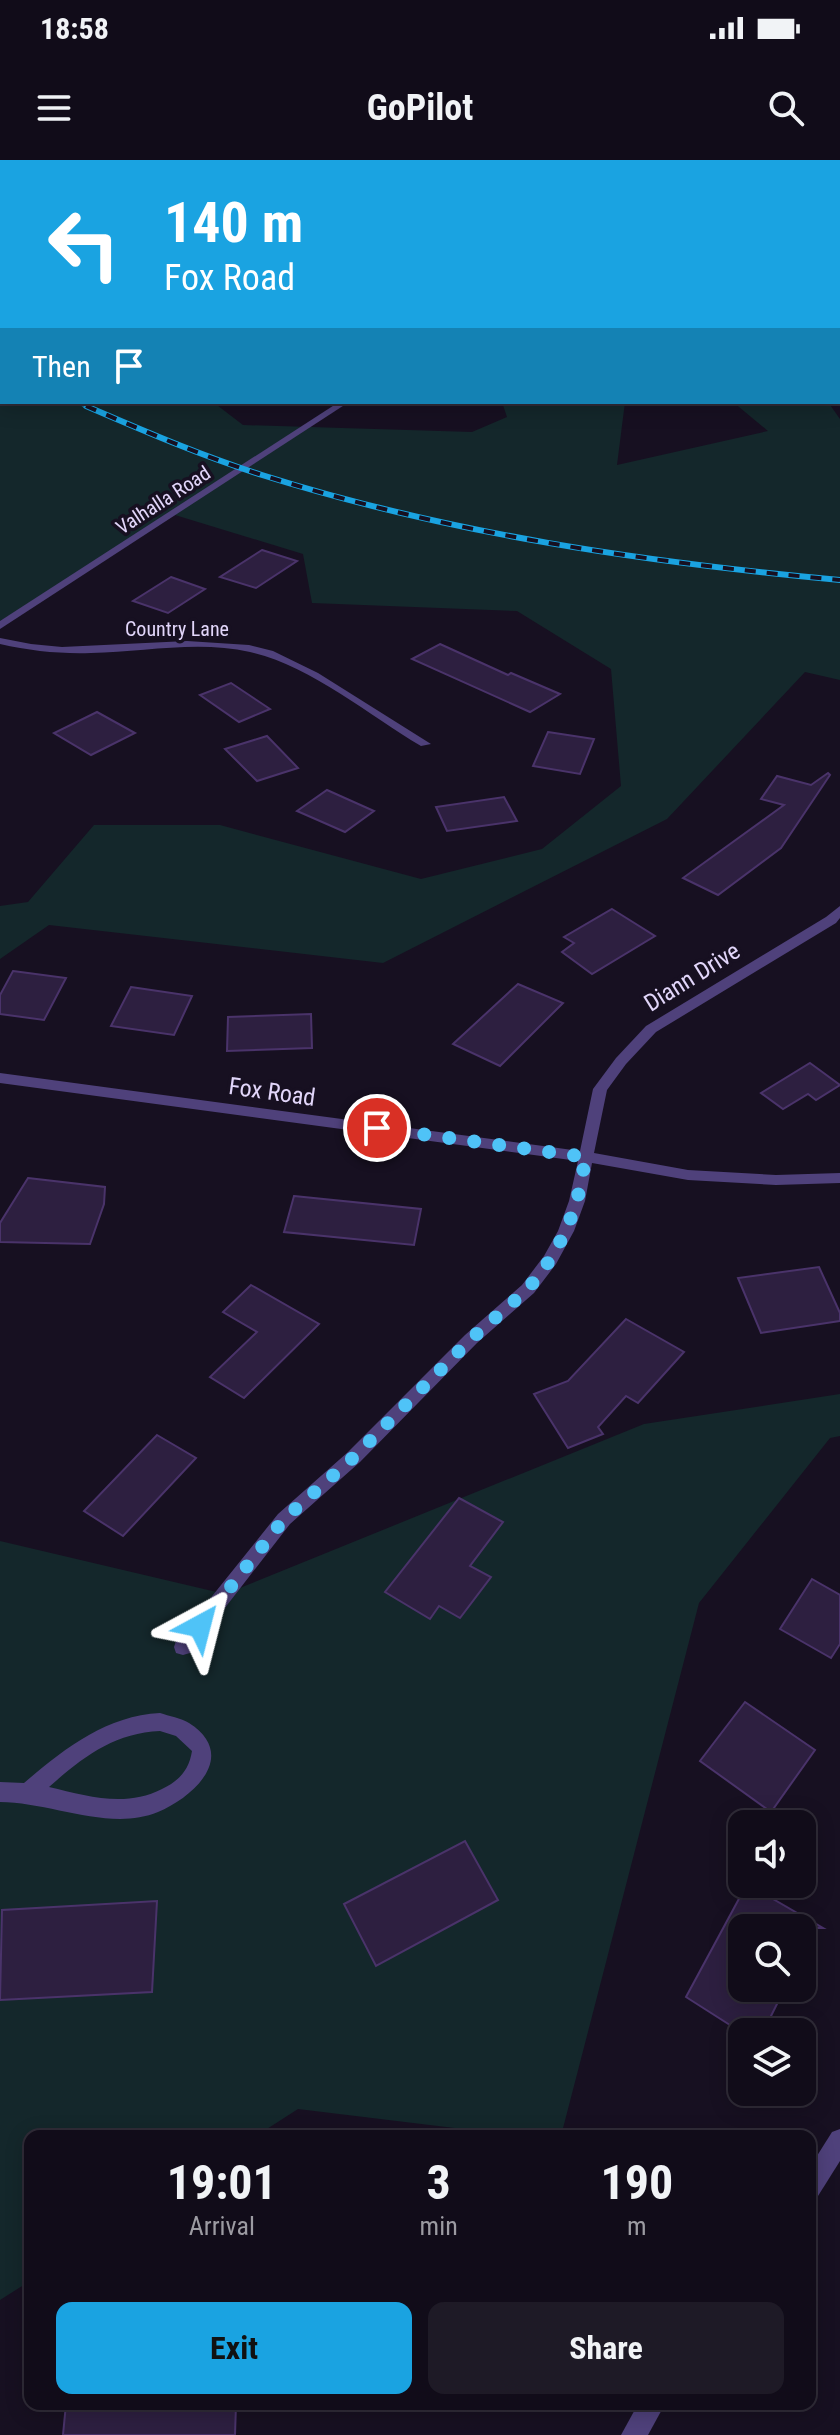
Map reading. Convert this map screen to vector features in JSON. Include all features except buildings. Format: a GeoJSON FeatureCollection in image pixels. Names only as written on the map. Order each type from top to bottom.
{"type":"FeatureCollection","features":[{"type":"Feature","properties":{"kind":"street","name":"Valhalla Road"},"geometry":{"type":"LineString","coordinates":[[0,626],[342,404]]}},
{"type":"Feature","properties":{"kind":"street","name":"Country Lane"},"geometry":{"type":"LineString","coordinates":[[0,641],[38,648],[213,645],[251,648],[290,662],[425,744]]}},
{"type":"Feature","properties":{"kind":"street","name":"Diann Drive"},"geometry":{"type":"LineString","coordinates":[[183,1647],[284,1519],[354,1457],[471,1339],[528,1289],[550,1260],[566,1231],[577,1201],[600,1089],[621,1061],[651,1029],[831,920],[840,910]]}},
{"type":"Feature","properties":{"kind":"street","name":"Fox Road"},"geometry":{"type":"LineString","coordinates":[[0,1078],[586,1157]]}},
{"type":"Feature","properties":{"kind":"street"},"geometry":{"type":"LineString","coordinates":[[586,1157],[688,1175],[776,1180],[840,1178]]}},
{"type":"Feature","properties":{"kind":"street"},"geometry":{"type":"LineString","coordinates":[[0,1792],[30,1791],[98,1809],[146,1809],[190,1784],[200,1768],[202,1748],[193,1736],[175,1725],[156,1723],[122,1727],[68,1757],[30,1791]]}},
{"type":"Feature","properties":{"kind":"street"},"geometry":{"type":"LineString","coordinates":[[816,2178],[840,2140]]}},
{"type":"Feature","properties":{"kind":"street"},"geometry":{"type":"LineString","coordinates":[[634,2435],[649,2410]]}},
{"type":"Feature","properties":{"kind":"green space"},"geometry":{"type":"Polygon","coordinates":[[[0,404],[216,404],[243,425],[472,432],[507,417],[503,404],[625,404],[617,465],[768,431],[735,404],[829,404],[840,419],[840,680],[805,672],[667,819],[383,963],[49,925],[0,959],[0,906],[28,902],[94,825],[220,825],[421,879],[542,849],[621,786],[611,669],[517,611],[312,603],[303,554],[175,515],[0,621],[0,404]]]}},
{"type":"Feature","properties":{"kind":"green space"},"geometry":{"type":"Polygon","coordinates":[[[840,1394],[840,1436],[830,1438],[699,1603],[563,2130],[471,2130],[298,2109],[265,2130],[24,2130],[24,2285],[0,2300],[0,1541],[225,1594],[644,1424],[840,1394]]]}},
{"type":"Feature","properties":{"kind":"railway"},"geometry":{"type":"LineString","coordinates":[[82,404],[91,408]]}},
{"type":"Feature","properties":{"kind":"railway"},"geometry":{"type":"LineString","coordinates":[[86,406],[240,468],[404,514],[548,543],[693,564],[840,580]]}},
{"type":"Feature","properties":{"kind":"route"},"geometry":{"type":"LineString","coordinates":[[200,1626],[284,1519],[354,1457],[471,1339],[501,1316],[528,1289],[550,1260],[566,1231],[577,1201],[586,1157],[377,1128]]}}]}
